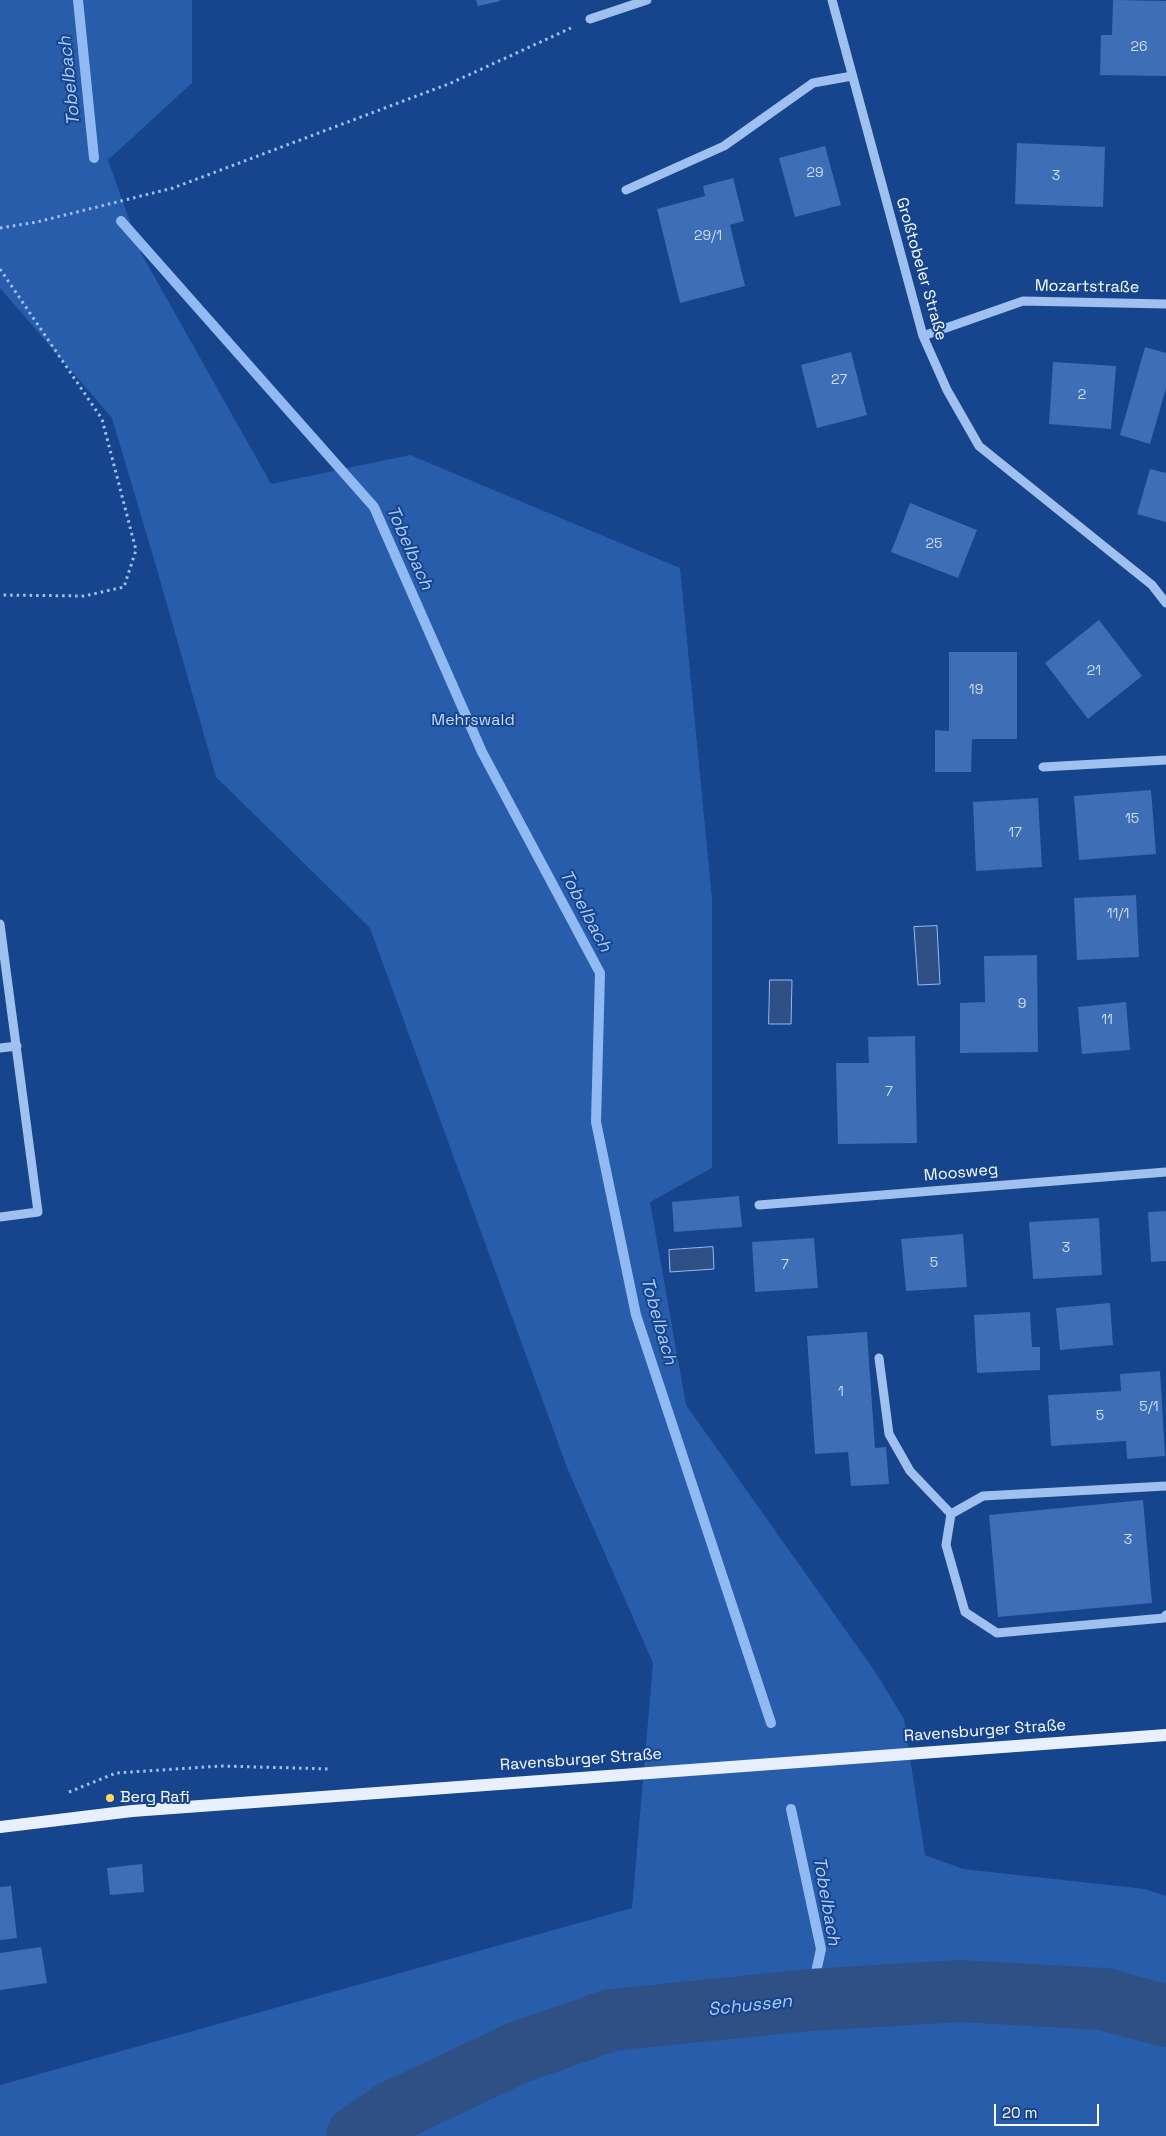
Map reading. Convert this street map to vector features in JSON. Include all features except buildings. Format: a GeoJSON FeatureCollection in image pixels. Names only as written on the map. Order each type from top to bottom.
{"type":"FeatureCollection","features":[{"type":"Feature","properties":{"kind":"main road","name":"Ravensburger Straße"},"geometry":{"type":"LineString","coordinates":[[0,1827],[132,1811],[1166,1734]]}},
{"type":"Feature","properties":{"kind":"street"},"geometry":{"type":"LineString","coordinates":[[590,19],[646,0]]}},
{"type":"Feature","properties":{"kind":"street","name":"Großtobeler Straße"},"geometry":{"type":"LineString","coordinates":[[832,0],[923,336],[947,390],[979,446],[1152,585],[1166,603]]}},
{"type":"Feature","properties":{"kind":"street"},"geometry":{"type":"LineString","coordinates":[[626,190],[724,146],[813,83],[852,76]]}},
{"type":"Feature","properties":{"kind":"street","name":"Mozartstraße"},"geometry":{"type":"LineString","coordinates":[[923,336],[1023,301],[1166,304]]}},
{"type":"Feature","properties":{"kind":"street"},"geometry":{"type":"LineString","coordinates":[[1044,767],[1166,760]]}},
{"type":"Feature","properties":{"kind":"street"},"geometry":{"type":"LineString","coordinates":[[0,924],[38,1212],[0,1217]]}},
{"type":"Feature","properties":{"kind":"street"},"geometry":{"type":"LineString","coordinates":[[0,1048],[17,1046]]}},
{"type":"Feature","properties":{"kind":"street","name":"Moosweg"},"geometry":{"type":"LineString","coordinates":[[759,1205],[1166,1172]]}},
{"type":"Feature","properties":{"kind":"street"},"geometry":{"type":"LineString","coordinates":[[879,1358],[889,1434],[910,1471],[951,1514]]}},
{"type":"Feature","properties":{"kind":"street"},"geometry":{"type":"LineString","coordinates":[[951,1514],[983,1496],[1166,1486]]}},
{"type":"Feature","properties":{"kind":"street"},"geometry":{"type":"LineString","coordinates":[[951,1514],[946,1545],[965,1612],[997,1633],[1164,1618],[1166,1615]]}},
{"type":"Feature","properties":{"kind":"path"},"geometry":{"type":"LineString","coordinates":[[0,228],[37,222],[173,188],[451,83],[590,19]]}},
{"type":"Feature","properties":{"kind":"path"},"geometry":{"type":"LineString","coordinates":[[0,269],[102,419],[136,550],[124,587],[84,596],[0,594]]}},
{"type":"Feature","properties":{"kind":"green space","name":"Mehrswald"},"geometry":{"type":"Polygon","coordinates":[[[0,0],[192,0],[192,83],[108,160],[141,253],[271,484],[410,455],[680,568],[712,899],[712,1168],[650,1202],[686,1405],[874,1670],[904,1719],[925,1855],[963,1869],[1145,1889],[1166,1896],[1166,2136],[0,2136],[0,2085],[632,1908],[653,1663],[568,1470],[370,928],[216,777],[112,418],[0,288],[0,0]]]}},
{"type":"Feature","properties":{"kind":"shaded area"},"geometry":{"type":"Polygon","coordinates":[[[937,926],[940,984],[918,985],[914,927],[937,926]]]}},
{"type":"Feature","properties":{"kind":"shaded area"},"geometry":{"type":"Polygon","coordinates":[[[770,980],[792,980],[791,1024],[769,1024],[770,980]]]}},
{"type":"Feature","properties":{"kind":"shaded area"},"geometry":{"type":"Polygon","coordinates":[[[713,1247],[714,1269],[670,1272],[669,1250],[713,1247]]]}},
{"type":"Feature","properties":{"kind":"waterway","name":"Tobelbach"},"geometry":{"type":"LineString","coordinates":[[78,0],[94,158]]}},
{"type":"Feature","properties":{"kind":"waterway","name":"Tobelbach"},"geometry":{"type":"LineString","coordinates":[[121,221],[374,507],[482,752],[600,973],[596,1122],[636,1315],[771,1723]]}},
{"type":"Feature","properties":{"kind":"waterway","name":"Tobelbach"},"geometry":{"type":"LineString","coordinates":[[791,1809],[821,1949],[810,2000]]}},
{"type":"Feature","properties":{"kind":"waterway","name":"Schussen"},"geometry":{"type":"LineString","coordinates":[[357,2136],[392,2112],[517,2053],[611,2020],[810,2000],[960,1991],[1104,1999],[1166,2016]]}},
{"type":"Feature","properties":{"kind":"place","name":"Berg Rafi"},"geometry":{"type":"Point","coordinates":[110,1798]}}]}
